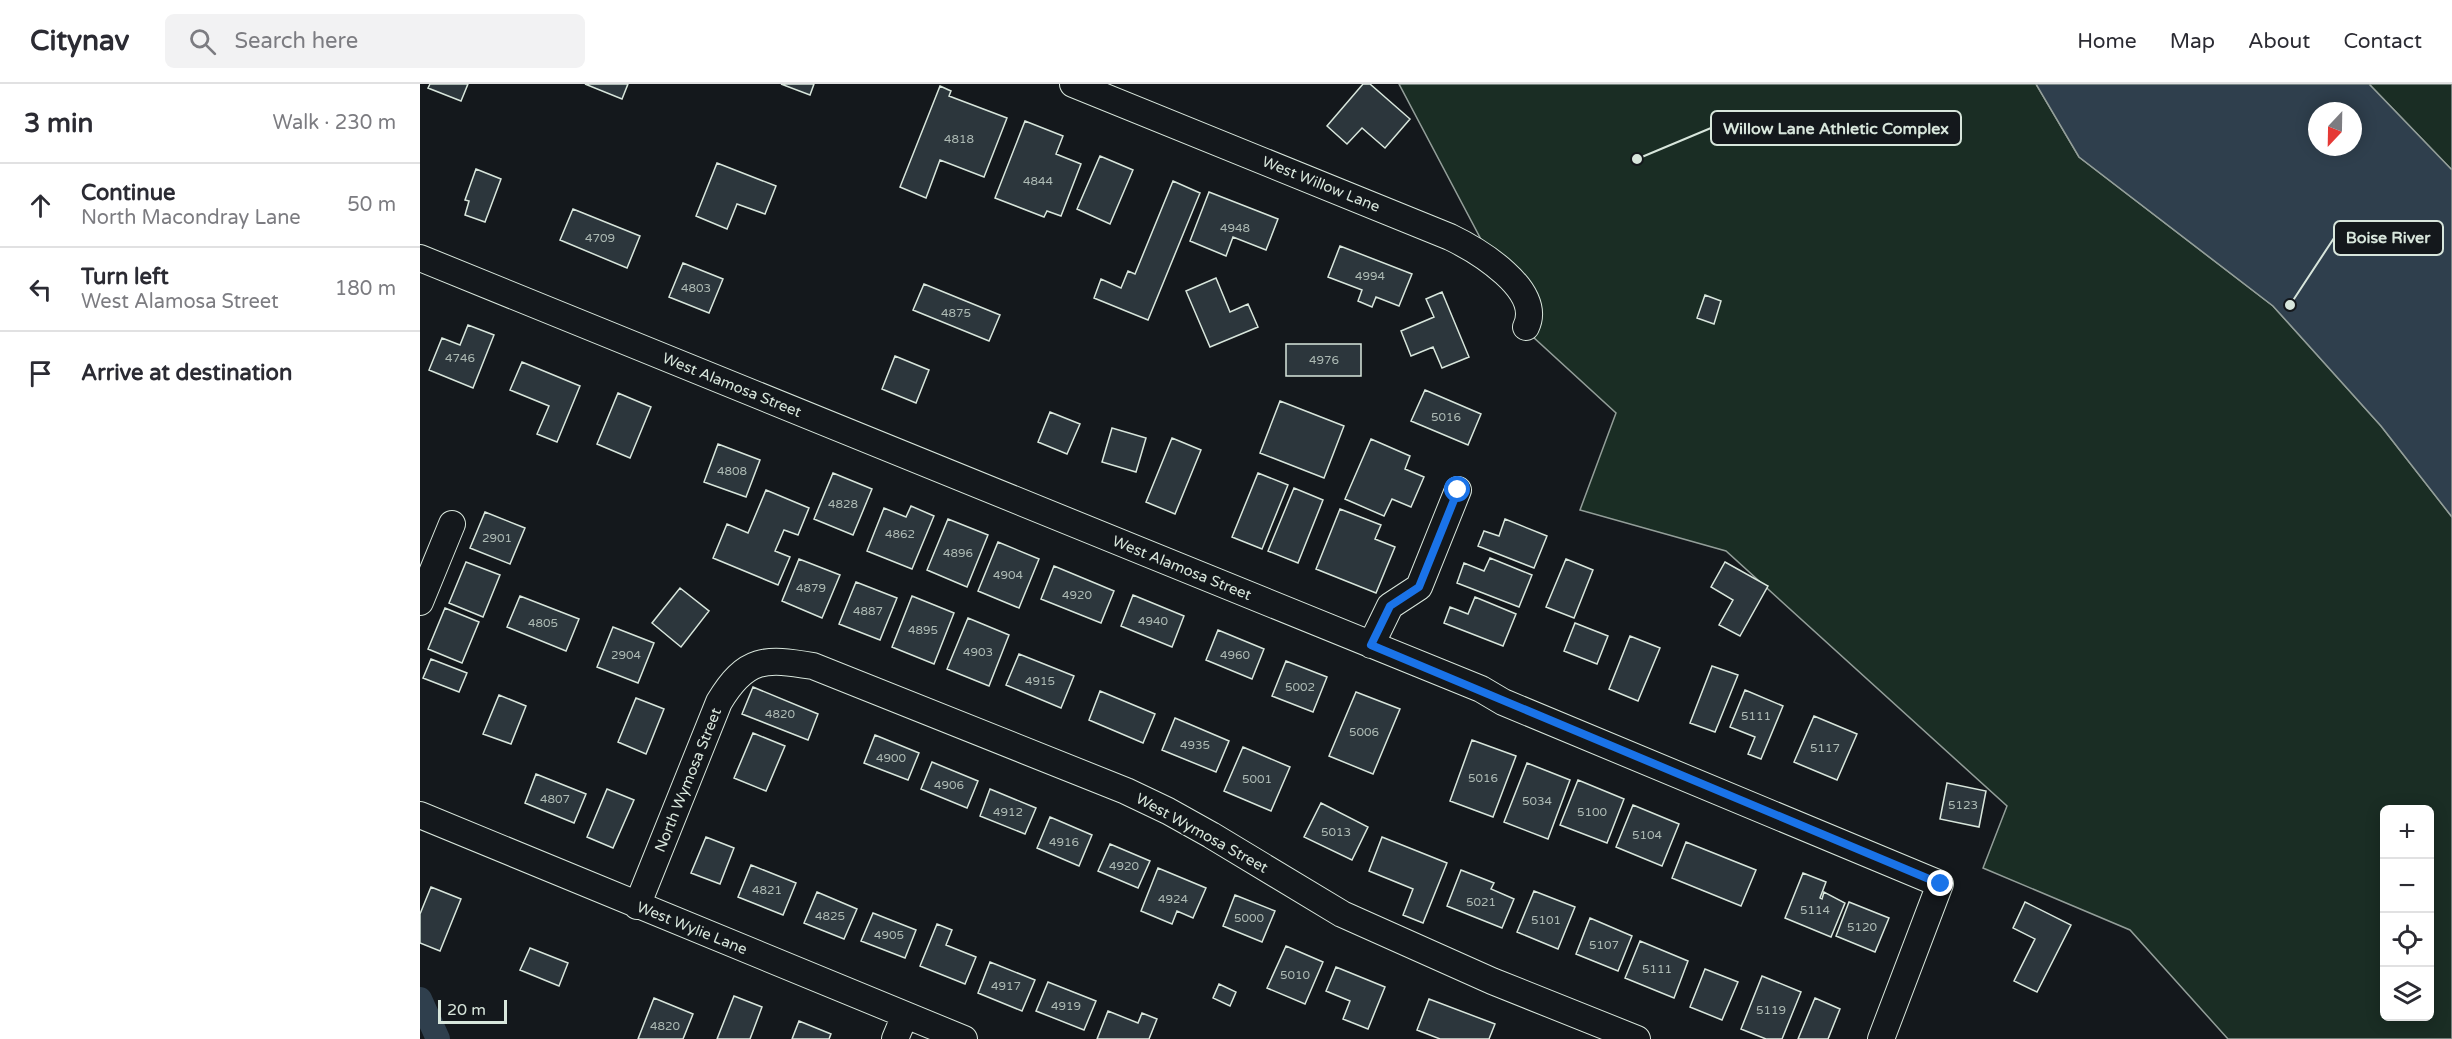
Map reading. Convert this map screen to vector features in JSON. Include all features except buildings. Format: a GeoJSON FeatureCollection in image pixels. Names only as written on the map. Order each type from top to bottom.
{"type":"FeatureCollection","features":[{"type":"Feature","properties":{"kind":"street","name":"West Willow Lane"},"geometry":{"type":"LineString","coordinates":[[1072,84],[1450,237],[1476,250],[1503,270],[1529,304],[1530,318],[1526,327]]}},
{"type":"Feature","properties":{"kind":"street","name":"West Alamosa Street"},"geometry":{"type":"LineString","coordinates":[[420,258],[1371,645],[1941,884],[1881,1039]]}},
{"type":"Feature","properties":{"kind":"street"},"geometry":{"type":"LineString","coordinates":[[1371,645],[1390,606],[1419,587],[1458,490]]}},
{"type":"Feature","properties":{"kind":"street"},"geometry":{"type":"LineString","coordinates":[[423,586],[452,524]]}},
{"type":"Feature","properties":{"kind":"street","name":"West Wymosa Street"},"geometry":{"type":"LineString","coordinates":[[754,665],[782,661],[813,666],[1126,791],[1211,835],[1342,914],[1492,981],[1637,1039]]}},
{"type":"Feature","properties":{"kind":"street","name":"North Wymosa Street"},"geometry":{"type":"LineString","coordinates":[[637,906],[719,702],[732,680],[754,665]]}},
{"type":"Feature","properties":{"kind":"street","name":"West Wylie Lane"},"geometry":{"type":"LineString","coordinates":[[420,815],[964,1039]]}},
{"type":"Feature","properties":{"kind":"street"},"geometry":{"type":"LineString","coordinates":[[895,1039],[905,1015]]}},
{"type":"Feature","properties":{"kind":"green space"},"geometry":{"type":"Polygon","coordinates":[[[1399,84],[2036,84],[2079,157],[2273,306],[2381,426],[2452,517],[2452,1039],[2228,1039],[2130,930],[1983,868],[2007,806],[1726,551],[1580,510],[1616,413],[1532,336],[1399,84]]]}},
{"type":"Feature","properties":{"kind":"green space"},"geometry":{"type":"Polygon","coordinates":[[[2369,84],[2452,84],[2452,170],[2369,84]]]}},
{"type":"Feature","properties":{"kind":"water"},"geometry":{"type":"Polygon","coordinates":[[[2036,84],[2369,84],[2452,170],[2452,517],[2381,426],[2273,306],[2079,157],[2036,84]]]}},
{"type":"Feature","properties":{"kind":"waterway"},"geometry":{"type":"LineString","coordinates":[[420,999],[438,1039]]}},
{"type":"Feature","properties":{"kind":"place","name":"Willow Lane Athletic Complex"},"geometry":{"type":"Point","coordinates":[1637,159]}},
{"type":"Feature","properties":{"kind":"place","name":"Boise River"},"geometry":{"type":"Point","coordinates":[2290,305]}},
{"type":"Feature","properties":{"kind":"route"},"geometry":{"type":"LineString","coordinates":[[1458,490],[1419,587],[1390,606],[1371,645],[1481,689],[1503,702],[1941,884]]}}]}
